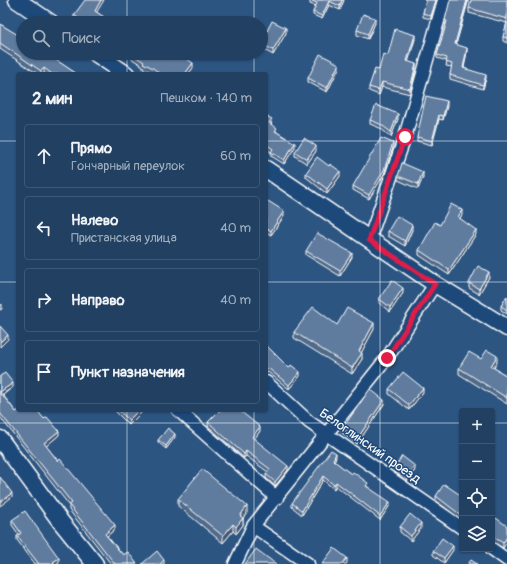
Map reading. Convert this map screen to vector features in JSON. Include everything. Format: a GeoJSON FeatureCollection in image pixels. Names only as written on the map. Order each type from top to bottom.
{"type":"FeatureCollection","features":[{"type":"Feature","properties":{"kind":"street"},"geometry":{"type":"LineString","coordinates":[[17,0],[41,16]]}},
{"type":"Feature","properties":{"kind":"street"},"geometry":{"type":"LineString","coordinates":[[369,240],[405,137],[444,0]]}},
{"type":"Feature","properties":{"kind":"street"},"geometry":{"type":"LineString","coordinates":[[105,60],[123,72]]}},
{"type":"Feature","properties":{"kind":"street"},"geometry":{"type":"LineString","coordinates":[[268,170],[435,284],[507,328]]}},
{"type":"Feature","properties":{"kind":"street"},"geometry":{"type":"LineString","coordinates":[[235,564],[253,526],[277,498],[387,358],[435,284]]}},
{"type":"Feature","properties":{"kind":"street","name":"Белоглинский проезд"},"geometry":{"type":"LineString","coordinates":[[268,384],[309,422],[459,526]]}},
{"type":"Feature","properties":{"kind":"street"},"geometry":{"type":"LineString","coordinates":[[180,412],[277,498]]}},
{"type":"Feature","properties":{"kind":"street"},"geometry":{"type":"LineString","coordinates":[[0,440],[61,522],[95,564]]}},
{"type":"Feature","properties":{"kind":"street"},"geometry":{"type":"LineString","coordinates":[[253,526],[308,564]]}},
{"type":"Feature","properties":{"kind":"street"},"geometry":{"type":"LineString","coordinates":[[495,551],[507,560]]}},
{"type":"Feature","properties":{"kind":"building"},"geometry":{"type":"Polygon","coordinates":[[[85,0],[101,0],[95,11],[102,16],[74,15],[85,0]]]}},
{"type":"Feature","properties":{"kind":"building"},"geometry":{"type":"Polygon","coordinates":[[[310,0],[342,0],[340,6],[329,1],[322,16],[313,12],[317,3],[310,0]]]}},
{"type":"Feature","properties":{"kind":"building"},"geometry":{"type":"Polygon","coordinates":[[[426,0],[436,0],[431,16],[423,13],[426,0]]]}},
{"type":"Feature","properties":{"kind":"building"},"geometry":{"type":"Polygon","coordinates":[[[450,0],[467,0],[455,44],[467,48],[463,68],[486,75],[483,85],[450,75],[452,64],[446,62],[447,58],[437,55],[447,21],[445,20],[450,0]]]}},
{"type":"Feature","properties":{"kind":"building"},"geometry":{"type":"Polygon","coordinates":[[[471,0],[507,0],[507,19],[469,8],[471,0]]]}},
{"type":"Feature","properties":{"kind":"building"},"geometry":{"type":"Polygon","coordinates":[[[363,14],[375,18],[368,34],[357,30],[363,14]]]}},
{"type":"Feature","properties":{"kind":"building"},"geometry":{"type":"Polygon","coordinates":[[[272,21],[286,28],[273,50],[268,48],[268,29],[272,21]]]}},
{"type":"Feature","properties":{"kind":"building"},"geometry":{"type":"Polygon","coordinates":[[[507,22],[507,38],[503,37],[507,22]]]}},
{"type":"Feature","properties":{"kind":"building"},"geometry":{"type":"Polygon","coordinates":[[[0,24],[16,34],[16,54],[0,43],[0,24]]]}},
{"type":"Feature","properties":{"kind":"building"},"geometry":{"type":"Polygon","coordinates":[[[395,29],[415,35],[407,61],[416,64],[410,89],[382,82],[379,90],[369,87],[375,69],[379,70],[383,54],[388,55],[395,29]]]}},
{"type":"Feature","properties":{"kind":"building"},"geometry":{"type":"Polygon","coordinates":[[[320,54],[339,64],[327,88],[308,78],[320,54]]]}},
{"type":"Feature","properties":{"kind":"building"},"geometry":{"type":"Polygon","coordinates":[[[25,60],[56,60],[74,72],[49,72],[44,68],[41,71],[25,60]]]}},
{"type":"Feature","properties":{"kind":"building"},"geometry":{"type":"Polygon","coordinates":[[[141,60],[188,60],[193,63],[186,72],[158,72],[143,63],[144,62],[141,60]]]}},
{"type":"Feature","properties":{"kind":"building"},"geometry":{"type":"Polygon","coordinates":[[[426,96],[447,101],[443,116],[439,115],[432,141],[417,137],[426,96]]]}},
{"type":"Feature","properties":{"kind":"building"},"geometry":{"type":"Polygon","coordinates":[[[376,105],[398,114],[391,132],[380,124],[370,120],[376,105]]]}},
{"type":"Feature","properties":{"kind":"building"},"geometry":{"type":"Polygon","coordinates":[[[268,117],[272,119],[269,123],[277,128],[275,131],[295,143],[284,160],[271,152],[273,149],[268,145],[268,117]]]}},
{"type":"Feature","properties":{"kind":"building"},"geometry":{"type":"Polygon","coordinates":[[[304,138],[316,146],[307,159],[295,152],[304,138]]]}},
{"type":"Feature","properties":{"kind":"building"},"geometry":{"type":"Polygon","coordinates":[[[381,138],[393,143],[384,170],[369,195],[353,186],[381,138]]]}},
{"type":"Feature","properties":{"kind":"building"},"geometry":{"type":"Polygon","coordinates":[[[317,157],[329,166],[330,164],[340,171],[327,189],[306,173],[317,157]]]}},
{"type":"Feature","properties":{"kind":"building"},"geometry":{"type":"Polygon","coordinates":[[[402,163],[423,172],[418,184],[398,176],[402,163]]]}},
{"type":"Feature","properties":{"kind":"building"},"geometry":{"type":"Polygon","coordinates":[[[268,201],[284,211],[271,231],[268,229],[268,201]]]}},
{"type":"Feature","properties":{"kind":"building"},"geometry":{"type":"Polygon","coordinates":[[[451,204],[462,210],[458,217],[476,230],[449,270],[419,250],[435,222],[440,225],[451,204]]]}},
{"type":"Feature","properties":{"kind":"building"},"geometry":{"type":"Polygon","coordinates":[[[397,216],[412,225],[405,241],[388,231],[397,216]]]}},
{"type":"Feature","properties":{"kind":"building"},"geometry":{"type":"Polygon","coordinates":[[[317,233],[352,253],[340,271],[306,251],[317,233]]]}},
{"type":"Feature","properties":{"kind":"building"},"geometry":{"type":"Polygon","coordinates":[[[478,266],[489,272],[479,289],[469,283],[478,266]]]}},
{"type":"Feature","properties":{"kind":"building"},"geometry":{"type":"Polygon","coordinates":[[[392,280],[403,288],[390,307],[379,299],[392,280]]]}},
{"type":"Feature","properties":{"kind":"building"},"geometry":{"type":"Polygon","coordinates":[[[507,296],[507,310],[501,306],[507,296]]]}},
{"type":"Feature","properties":{"kind":"building"},"geometry":{"type":"Polygon","coordinates":[[[313,307],[337,325],[347,308],[374,323],[359,351],[362,353],[352,368],[294,332],[313,307]]]}},
{"type":"Feature","properties":{"kind":"building"},"geometry":{"type":"Polygon","coordinates":[[[0,326],[8,335],[0,342],[0,326]]]}},
{"type":"Feature","properties":{"kind":"building"},"geometry":{"type":"Polygon","coordinates":[[[268,347],[289,368],[291,365],[300,372],[289,385],[268,368],[268,347]]]}},
{"type":"Feature","properties":{"kind":"building"},"geometry":{"type":"Polygon","coordinates":[[[487,350],[497,356],[491,366],[507,376],[507,398],[459,368],[469,352],[481,359],[487,350]]]}},
{"type":"Feature","properties":{"kind":"building"},"geometry":{"type":"Polygon","coordinates":[[[403,372],[423,388],[409,405],[389,389],[403,372]]]}},
{"type":"Feature","properties":{"kind":"building"},"geometry":{"type":"Polygon","coordinates":[[[5,373],[13,383],[0,392],[0,376],[5,373]]]}},
{"type":"Feature","properties":{"kind":"building"},"geometry":{"type":"Polygon","coordinates":[[[370,389],[384,400],[357,439],[342,429],[370,389]]]}},
{"type":"Feature","properties":{"kind":"building"},"geometry":{"type":"Polygon","coordinates":[[[0,392],[16,412],[39,412],[44,419],[47,417],[59,431],[44,443],[58,461],[60,459],[115,525],[105,534],[123,555],[128,552],[137,564],[115,564],[69,505],[72,503],[0,413],[0,392]]]}},
{"type":"Feature","properties":{"kind":"building"},"geometry":{"type":"Polygon","coordinates":[[[120,412],[137,412],[129,420],[120,412]]]}},
{"type":"Feature","properties":{"kind":"building"},"geometry":{"type":"Polygon","coordinates":[[[218,412],[241,412],[260,427],[252,437],[288,466],[275,482],[266,474],[270,469],[246,451],[244,454],[208,422],[218,412]]]}},
{"type":"Feature","properties":{"kind":"building"},"geometry":{"type":"Polygon","coordinates":[[[168,428],[175,434],[166,446],[158,440],[168,428]]]}},
{"type":"Feature","properties":{"kind":"building"},"geometry":{"type":"Polygon","coordinates":[[[331,450],[336,453],[333,460],[351,474],[353,472],[368,483],[366,486],[390,502],[380,516],[336,482],[334,485],[323,476],[302,511],[292,503],[331,450]]]}},
{"type":"Feature","properties":{"kind":"building"},"geometry":{"type":"Polygon","coordinates":[[[402,456],[415,466],[407,476],[395,467],[402,456]]]}},
{"type":"Feature","properties":{"kind":"building"},"geometry":{"type":"Polygon","coordinates":[[[202,469],[247,506],[240,516],[243,518],[236,527],[233,524],[223,536],[178,499],[202,469]]]}},
{"type":"Feature","properties":{"kind":"building"},"geometry":{"type":"Polygon","coordinates":[[[0,477],[12,493],[0,502],[0,477]]]}},
{"type":"Feature","properties":{"kind":"building"},"geometry":{"type":"Polygon","coordinates":[[[444,484],[459,494],[459,514],[436,496],[444,484]]]}},
{"type":"Feature","properties":{"kind":"building"},"geometry":{"type":"Polygon","coordinates":[[[25,511],[59,558],[53,562],[55,564],[39,564],[17,536],[21,533],[12,520],[25,511]]]}},
{"type":"Feature","properties":{"kind":"building"},"geometry":{"type":"Polygon","coordinates":[[[410,514],[421,523],[411,536],[400,527],[410,514]]]}},
{"type":"Feature","properties":{"kind":"building"},"geometry":{"type":"Polygon","coordinates":[[[496,518],[507,526],[507,537],[503,543],[495,538],[496,518]]]}},
{"type":"Feature","properties":{"kind":"building"},"geometry":{"type":"Polygon","coordinates":[[[442,538],[453,546],[444,558],[433,551],[442,538]]]}},
{"type":"Feature","properties":{"kind":"building"},"geometry":{"type":"Polygon","coordinates":[[[334,548],[347,558],[342,564],[322,564],[334,548]]]}},
{"type":"Feature","properties":{"kind":"building"},"geometry":{"type":"Polygon","coordinates":[[[256,549],[276,564],[245,564],[256,549]]]}},
{"type":"Feature","properties":{"kind":"building"},"geometry":{"type":"Polygon","coordinates":[[[157,551],[164,560],[160,564],[142,564],[157,551]]]}},
{"type":"Feature","properties":{"kind":"building"},"geometry":{"type":"Polygon","coordinates":[[[471,560],[477,564],[468,564],[471,560]]]}},
{"type":"Feature","properties":{"kind":"route"},"geometry":{"type":"LineString","coordinates":[[387,358],[435,284],[369,240],[405,137]]}}]}
